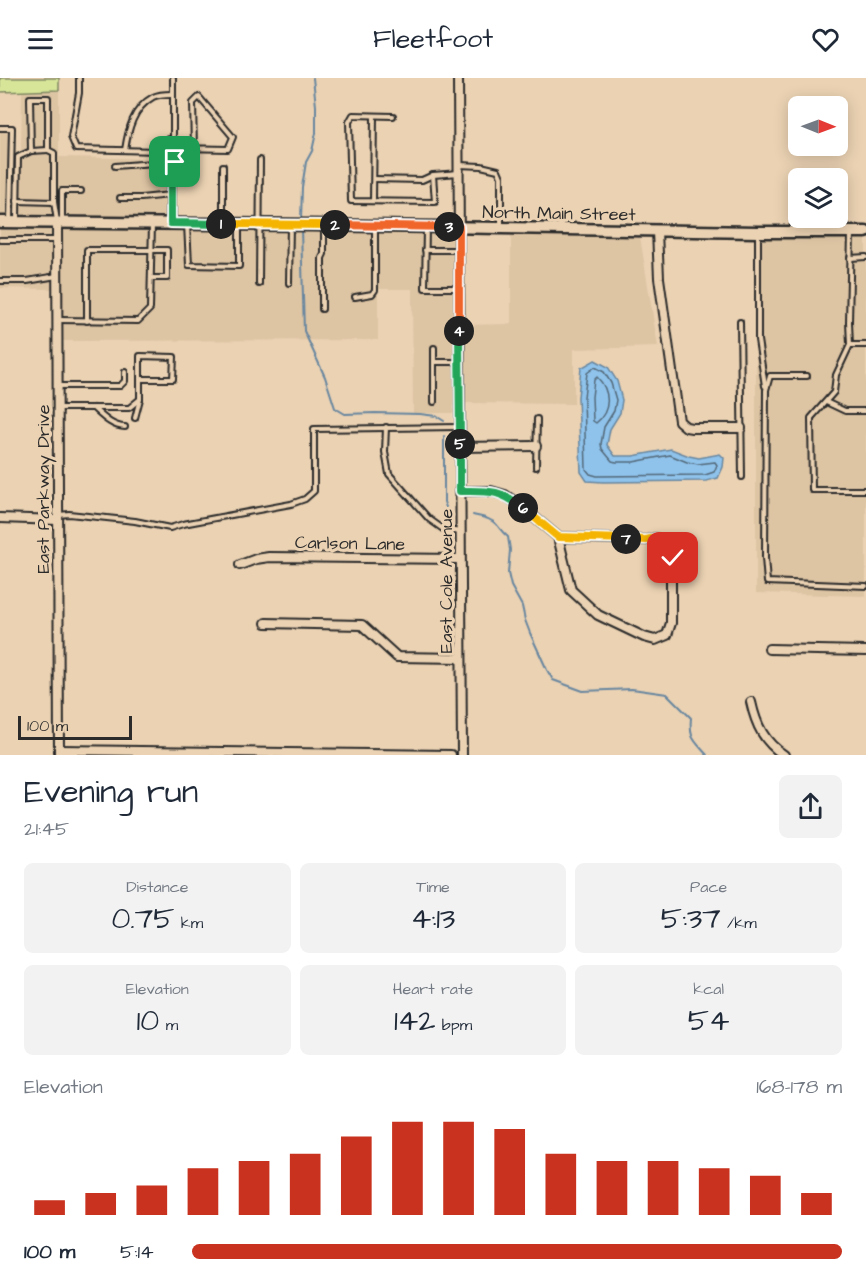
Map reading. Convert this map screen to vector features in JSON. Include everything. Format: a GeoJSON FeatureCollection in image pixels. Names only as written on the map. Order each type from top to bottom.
{"type":"FeatureCollection","features":[{"type":"Feature","properties":{"kind":"street","name":"East Cole Avenue"},"geometry":{"type":"LineString","coordinates":[[458,78],[462,755]]}},
{"type":"Feature","properties":{"kind":"street"},"geometry":{"type":"LineString","coordinates":[[173,141],[181,148],[180,158],[171,163],[164,161],[160,155],[160,147],[166,142],[173,141]]}},
{"type":"Feature","properties":{"kind":"street"},"geometry":{"type":"LineString","coordinates":[[171,163],[171,223]]}},
{"type":"Feature","properties":{"kind":"street","name":"North Main Street"},"geometry":{"type":"LineString","coordinates":[[9,222],[866,232]]}},
{"type":"Feature","properties":{"kind":"street","name":"East Parkway Drive"},"geometry":{"type":"LineString","coordinates":[[59,222],[57,240],[59,752]]}},
{"type":"Feature","properties":{"kind":"street"},"geometry":{"type":"LineString","coordinates":[[657,231],[659,278],[679,421],[686,427],[693,428],[741,428]]}},
{"type":"Feature","properties":{"kind":"street"},"geometry":{"type":"LineString","coordinates":[[460,447],[537,446]]}},
{"type":"Feature","properties":{"kind":"street"},"geometry":{"type":"LineString","coordinates":[[460,491],[491,491],[505,495],[558,537],[646,540],[655,538],[671,543],[673,558],[671,623],[668,635],[655,640],[644,637],[598,615],[571,590],[558,537]]}},
{"type":"Feature","properties":{"kind":"street"},"geometry":{"type":"LineString","coordinates":[[0,518],[58,517]]}},
{"type":"Feature","properties":{"kind":"street","name":"Carlson Lane"},"geometry":{"type":"LineString","coordinates":[[240,565],[262,557],[460,559]]}},
{"type":"Feature","properties":{"kind":"street"},"geometry":{"type":"LineString","coordinates":[[266,623],[362,625],[397,657],[461,658]]}},
{"type":"Feature","properties":{"kind":"street"},"geometry":{"type":"LineString","coordinates":[[769,649],[866,651]]}},
{"type":"Feature","properties":{"kind":"street"},"geometry":{"type":"LineString","coordinates":[[751,702],[757,726],[775,749],[784,755]]}},
{"type":"Feature","properties":{"kind":"street"},"geometry":{"type":"LineString","coordinates":[[59,752],[451,755]]}},
{"type":"Feature","properties":{"kind":"lane"},"geometry":{"type":"LineString","coordinates":[[79,78],[79,93],[70,137],[76,149],[125,150],[160,155],[154,163],[115,166]]}},
{"type":"Feature","properties":{"kind":"lane"},"geometry":{"type":"LineString","coordinates":[[173,78],[173,141]]}},
{"type":"Feature","properties":{"kind":"lane"},"geometry":{"type":"LineString","coordinates":[[125,150],[128,132],[134,117],[142,106],[155,96],[172,94]]}},
{"type":"Feature","properties":{"kind":"lane"},"geometry":{"type":"LineString","coordinates":[[181,148],[228,149],[233,137],[199,97],[193,103],[194,148]]}},
{"type":"Feature","properties":{"kind":"lane"},"geometry":{"type":"LineString","coordinates":[[31,151],[30,98],[48,98],[48,150]]}},
{"type":"Feature","properties":{"kind":"lane"},"geometry":{"type":"LineString","coordinates":[[393,116],[353,115],[350,122],[351,201],[435,202],[433,175]]}},
{"type":"Feature","properties":{"kind":"lane"},"geometry":{"type":"LineString","coordinates":[[373,201],[374,116]]}},
{"type":"Feature","properties":{"kind":"lane"},"geometry":{"type":"LineString","coordinates":[[0,128],[12,128],[9,222]]}},
{"type":"Feature","properties":{"kind":"lane"},"geometry":{"type":"LineString","coordinates":[[9,222],[17,201],[18,157],[31,151],[48,150],[54,153],[54,202],[59,222]]}},
{"type":"Feature","properties":{"kind":"lane"},"geometry":{"type":"LineString","coordinates":[[259,284],[260,160]]}},
{"type":"Feature","properties":{"kind":"lane"},"geometry":{"type":"LineString","coordinates":[[223,166],[223,224]]}},
{"type":"Feature","properties":{"kind":"lane"},"geometry":{"type":"LineString","coordinates":[[374,179],[422,180],[458,169],[481,166],[498,171],[501,177],[501,228]]}},
{"type":"Feature","properties":{"kind":"lane"},"geometry":{"type":"LineString","coordinates":[[59,222],[62,191],[81,191]]}},
{"type":"Feature","properties":{"kind":"lane"},"geometry":{"type":"LineString","coordinates":[[120,198],[171,195]]}},
{"type":"Feature","properties":{"kind":"lane"},"geometry":{"type":"LineString","coordinates":[[17,201],[54,202]]}},
{"type":"Feature","properties":{"kind":"lane"},"geometry":{"type":"LineString","coordinates":[[57,321],[138,321],[150,309],[152,223]]}},
{"type":"Feature","properties":{"kind":"lane"},"geometry":{"type":"LineString","coordinates":[[187,224],[189,265],[239,266],[240,224]]}},
{"type":"Feature","properties":{"kind":"lane"},"geometry":{"type":"LineString","coordinates":[[289,283],[291,225]]}},
{"type":"Feature","properties":{"kind":"lane"},"geometry":{"type":"LineString","coordinates":[[322,309],[324,225]]}},
{"type":"Feature","properties":{"kind":"lane"},"geometry":{"type":"LineString","coordinates":[[355,297],[372,294],[375,290],[375,226]]}},
{"type":"Feature","properties":{"kind":"lane"},"geometry":{"type":"LineString","coordinates":[[426,227],[425,288],[459,288]]}},
{"type":"Feature","properties":{"kind":"lane"},"geometry":{"type":"LineString","coordinates":[[758,232],[758,340],[765,390],[767,582],[866,586]]}},
{"type":"Feature","properties":{"kind":"lane"},"geometry":{"type":"LineString","coordinates":[[851,232],[850,345],[836,375],[834,392],[811,418],[812,490],[866,490]]}},
{"type":"Feature","properties":{"kind":"lane"},"geometry":{"type":"LineString","coordinates":[[0,240],[57,240]]}},
{"type":"Feature","properties":{"kind":"lane"},"geometry":{"type":"LineString","coordinates":[[87,321],[87,250],[167,250],[167,278],[151,278]]}},
{"type":"Feature","properties":{"kind":"lane"},"geometry":{"type":"LineString","coordinates":[[425,250],[459,250]]}},
{"type":"Feature","properties":{"kind":"lane"},"geometry":{"type":"LineString","coordinates":[[850,258],[866,258]]}},
{"type":"Feature","properties":{"kind":"lane"},"geometry":{"type":"LineString","coordinates":[[0,281],[27,281],[57,276]]}},
{"type":"Feature","properties":{"kind":"lane"},"geometry":{"type":"LineString","coordinates":[[740,322],[742,477]]}},
{"type":"Feature","properties":{"kind":"lane"},"geometry":{"type":"LineString","coordinates":[[850,345],[866,345]]}},
{"type":"Feature","properties":{"kind":"lane"},"geometry":{"type":"LineString","coordinates":[[434,348],[435,402]]}},
{"type":"Feature","properties":{"kind":"lane"},"geometry":{"type":"LineString","coordinates":[[135,418],[140,399],[140,379],[140,356],[174,357],[173,379],[140,379]]}},
{"type":"Feature","properties":{"kind":"lane"},"geometry":{"type":"LineString","coordinates":[[434,362],[460,362]]}},
{"type":"Feature","properties":{"kind":"lane"},"geometry":{"type":"LineString","coordinates":[[58,386],[120,386],[125,381],[125,372]]}},
{"type":"Feature","properties":{"kind":"lane"},"geometry":{"type":"LineString","coordinates":[[765,390],[770,376],[807,376]]}},
{"type":"Feature","properties":{"kind":"lane"},"geometry":{"type":"LineString","coordinates":[[58,408],[129,408],[140,399]]}},
{"type":"Feature","properties":{"kind":"lane"},"geometry":{"type":"LineString","coordinates":[[826,402],[845,411],[866,411]]}},
{"type":"Feature","properties":{"kind":"lane"},"geometry":{"type":"LineString","coordinates":[[92,408],[109,422],[118,427],[125,427]]}},
{"type":"Feature","properties":{"kind":"lane"},"geometry":{"type":"LineString","coordinates":[[536,467],[537,419]]}},
{"type":"Feature","properties":{"kind":"lane"},"geometry":{"type":"LineString","coordinates":[[386,427],[385,452],[389,474],[429,519],[443,529],[460,532]]}},
{"type":"Feature","properties":{"kind":"lane"},"geometry":{"type":"LineString","coordinates":[[58,517],[69,514],[135,521],[170,528],[291,504],[305,499],[314,491],[314,429],[460,427]]}},
{"type":"Feature","properties":{"kind":"shaded area"},"geometry":{"type":"Polygon","coordinates":[[[59,90],[59,157],[173,159],[173,221],[0,219],[0,131],[9,131],[9,152],[21,152],[22,92],[59,90]]]}},
{"type":"Feature","properties":{"kind":"shaded area"},"geometry":{"type":"Polygon","coordinates":[[[59,224],[457,229],[458,413],[413,413],[412,289],[378,289],[378,340],[61,341],[59,224]]]}},
{"type":"Feature","properties":{"kind":"shaded area"},"geometry":{"type":"Polygon","coordinates":[[[0,225],[54,225],[55,289],[0,288],[0,225]]]}},
{"type":"Feature","properties":{"kind":"shaded area"},"geometry":{"type":"Polygon","coordinates":[[[511,229],[639,231],[658,347],[574,349],[574,404],[462,403],[461,325],[511,324],[511,229]]]}},
{"type":"Feature","properties":{"kind":"shaded area"},"geometry":{"type":"Polygon","coordinates":[[[756,233],[866,237],[866,596],[756,593],[756,233]]]}},
{"type":"Feature","properties":{"kind":"green space"},"geometry":{"type":"Polygon","coordinates":[[[0,78],[59,78],[59,90],[0,92],[0,78]]]}},
{"type":"Feature","properties":{"kind":"water"},"geometry":{"type":"Polygon","coordinates":[[[595,360],[608,367],[617,381],[622,400],[620,413],[610,429],[607,445],[615,456],[633,456],[671,449],[699,458],[720,454],[724,458],[718,478],[706,481],[587,481],[581,472],[578,397],[581,368],[595,360]]]}},
{"type":"Feature","properties":{"kind":"waterway"},"geometry":{"type":"LineString","coordinates":[[301,220],[302,187],[306,162],[312,151],[316,133],[313,78]]}},
{"type":"Feature","properties":{"kind":"waterway"},"geometry":{"type":"LineString","coordinates":[[301,229],[304,331],[325,377],[335,408],[345,414],[420,414],[436,416],[444,421]]}},
{"type":"Feature","properties":{"kind":"waterway"},"geometry":{"type":"LineString","coordinates":[[444,436],[444,502],[449,515]]}},
{"type":"Feature","properties":{"kind":"waterway"},"geometry":{"type":"LineString","coordinates":[[473,515],[492,521],[508,537],[510,550],[508,573],[511,586],[522,606],[530,633],[553,680],[583,691],[632,689],[667,694],[691,718],[693,739],[707,755]]}},
{"type":"Feature","properties":{"kind":"route"},"geometry":{"type":"LineString","coordinates":[[175,162],[171,163],[171,223],[459,227],[460,491],[491,491],[505,495],[558,537],[646,540],[655,538],[671,543],[673,558]]}}]}
